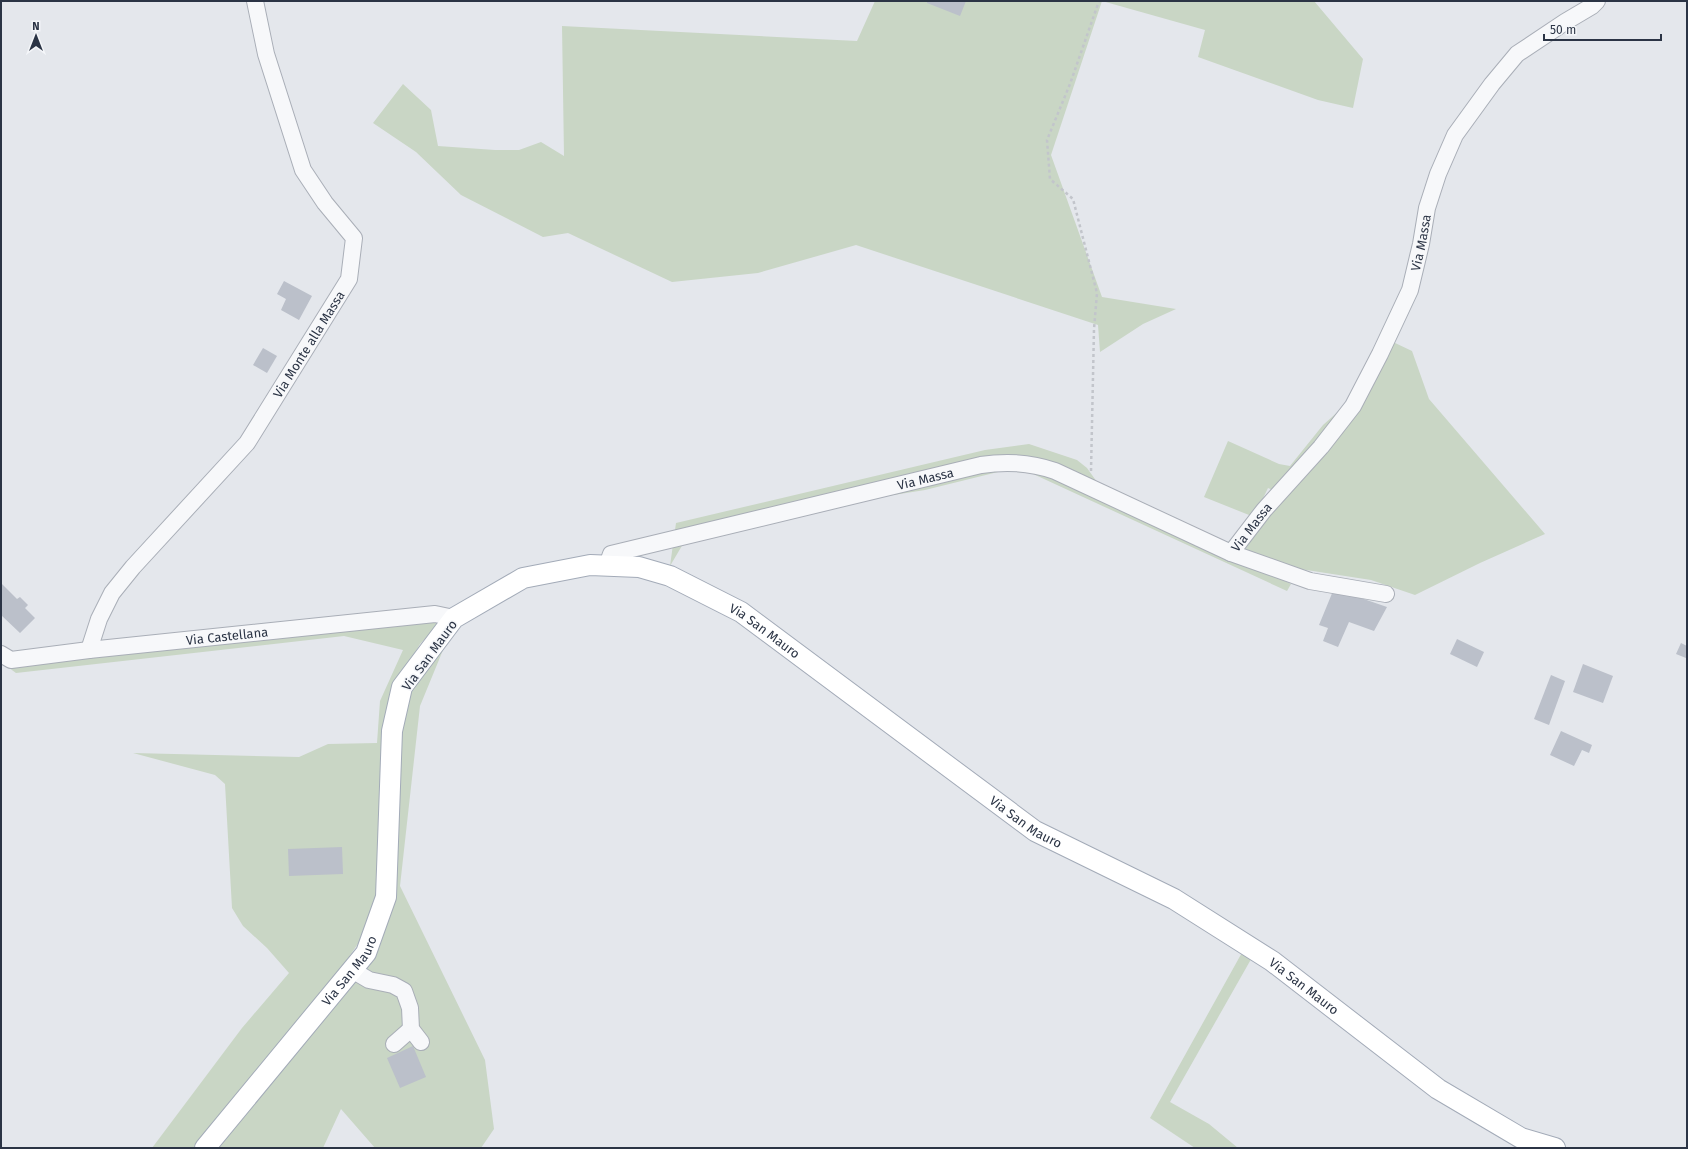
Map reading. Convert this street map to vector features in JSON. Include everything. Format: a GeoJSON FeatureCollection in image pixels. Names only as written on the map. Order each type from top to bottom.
{"type":"FeatureCollection","features":[{"type":"Feature","properties":{"kind":"main road","name":"Via San Mauro"},"geometry":{"type":"LineString","coordinates":[[205,1148],[366,953],[386,897],[392,731],[402,687],[454,618],[523,578],[590,564],[639,567],[670,576],[741,612],[1035,831],[1174,899],[1272,961],[1438,1089],[1521,1138],[1555,1148]]}},
{"type":"Feature","properties":{"kind":"street","name":"Via Monte alla Massa"},"geometry":{"type":"LineString","coordinates":[[88,650],[99,619],[112,593],[133,567],[247,443],[349,279],[354,238],[326,203],[303,170],[266,54],[256,1]]}},
{"type":"Feature","properties":{"kind":"street","name":"Via Massa"},"geometry":{"type":"LineString","coordinates":[[607,565],[611,554],[987,464],[1001,462],[1038,465],[1090,487],[1232,553],[1264,510],[1321,447],[1353,406],[1380,354],[1410,290],[1421,244],[1427,208],[1438,174],[1455,135],[1492,84],[1517,54],[1592,6],[1597,1]]}},
{"type":"Feature","properties":{"kind":"street"},"geometry":{"type":"LineString","coordinates":[[1232,553],[1310,581],[1386,594]]}},
{"type":"Feature","properties":{"kind":"street","name":"Via Castellana"},"geometry":{"type":"LineString","coordinates":[[1,654],[11,660],[88,650],[434,614],[454,618]]}},
{"type":"Feature","properties":{"kind":"street"},"geometry":{"type":"LineString","coordinates":[[352,970],[369,980],[394,985],[404,991],[410,1008],[411,1029],[421,1042]]}},
{"type":"Feature","properties":{"kind":"street"},"geometry":{"type":"LineString","coordinates":[[394,1044],[411,1029]]}},
{"type":"Feature","properties":{"kind":"path"},"geometry":{"type":"LineString","coordinates":[[1090,487],[1094,329],[1097,293],[1073,199],[1050,179],[1047,140],[1070,84],[1099,1]]}},
{"type":"Feature","properties":{"kind":"green space"},"geometry":{"type":"Polygon","coordinates":[[[875,1],[1102,1],[1051,155],[1102,297],[1176,309],[1143,324],[1100,352],[1098,325],[856,245],[758,273],[672,282],[568,233],[543,237],[461,195],[416,152],[373,123],[403,84],[431,110],[438,146],[519,150],[541,142],[564,156],[562,26],[857,41],[875,1]]]}},
{"type":"Feature","properties":{"kind":"green space"},"geometry":{"type":"Polygon","coordinates":[[[1102,1],[1314,1],[1363,59],[1353,108],[1318,100],[1198,57],[1205,30],[1102,1]]]}},
{"type":"Feature","properties":{"kind":"green space"},"geometry":{"type":"Polygon","coordinates":[[[1393,342],[1412,351],[1429,399],[1545,534],[1480,563],[1415,595],[1371,580],[1300,569],[1243,553],[1270,510],[1393,342]]]}},
{"type":"Feature","properties":{"kind":"green space"},"geometry":{"type":"Polygon","coordinates":[[[1350,401],[1350,406],[1275,491],[1268,488],[1254,517],[1204,497],[1228,441],[1279,464],[1290,466],[1323,425],[1350,401]]]}},
{"type":"Feature","properties":{"kind":"green space"},"geometry":{"type":"Polygon","coordinates":[[[1029,444],[1077,460],[1087,468],[1097,482],[1048,462],[1022,456],[996,457],[989,459],[968,471],[1039,467],[1109,496],[1291,584],[1287,591],[1031,473],[1002,471],[925,490],[868,499],[683,544],[670,566],[676,523],[985,450],[1029,444]]]}},
{"type":"Feature","properties":{"kind":"green space"},"geometry":{"type":"Polygon","coordinates":[[[429,617],[440,624],[420,644],[402,675],[376,901],[364,935],[331,983],[280,1048],[193,1148],[152,1148],[242,1028],[289,973],[267,948],[243,926],[232,908],[225,784],[215,775],[133,753],[299,757],[328,744],[377,743],[380,701],[403,650],[344,636],[16,673],[1,662],[429,617]]]}},
{"type":"Feature","properties":{"kind":"green space"},"geometry":{"type":"Polygon","coordinates":[[[450,633],[420,706],[400,886],[485,1060],[494,1129],[481,1148],[375,1148],[341,1109],[323,1148],[210,1148],[368,958],[399,725],[413,683],[450,633]]]}},
{"type":"Feature","properties":{"kind":"green space"},"geometry":{"type":"Polygon","coordinates":[[[1244,949],[1254,954],[1170,1102],[1209,1124],[1238,1148],[1195,1148],[1150,1118],[1244,949]]]}},
{"type":"Feature","properties":{"kind":"building"},"geometry":{"type":"Polygon","coordinates":[[[927,1],[966,1],[960,16],[927,3],[927,1]]]}},
{"type":"Feature","properties":{"kind":"building"},"geometry":{"type":"Polygon","coordinates":[[[284,281],[312,296],[299,320],[281,310],[286,299],[277,294],[284,281]]]}},
{"type":"Feature","properties":{"kind":"building"},"geometry":{"type":"Polygon","coordinates":[[[263,348],[277,356],[267,373],[253,365],[263,348]]]}},
{"type":"Feature","properties":{"kind":"building"},"geometry":{"type":"Polygon","coordinates":[[[1,583],[17,599],[20,597],[28,605],[25,608],[35,618],[20,633],[1,615],[1,583]]]}},
{"type":"Feature","properties":{"kind":"building"},"geometry":{"type":"Polygon","coordinates":[[[1333,591],[1355,596],[1387,607],[1374,631],[1349,622],[1338,647],[1323,641],[1328,628],[1319,625],[1333,591]]]}},
{"type":"Feature","properties":{"kind":"building"},"geometry":{"type":"Polygon","coordinates":[[[1457,639],[1484,652],[1477,667],[1450,654],[1457,639]]]}},
{"type":"Feature","properties":{"kind":"building"},"geometry":{"type":"Polygon","coordinates":[[[1681,643],[1687,646],[1686,658],[1676,654],[1681,643]]]}},
{"type":"Feature","properties":{"kind":"building"},"geometry":{"type":"Polygon","coordinates":[[[1583,664],[1613,676],[1603,703],[1573,692],[1583,664]]]}},
{"type":"Feature","properties":{"kind":"building"},"geometry":{"type":"Polygon","coordinates":[[[1551,675],[1565,681],[1549,725],[1534,719],[1551,675]]]}},
{"type":"Feature","properties":{"kind":"building"},"geometry":{"type":"Polygon","coordinates":[[[1561,731],[1592,745],[1589,753],[1582,750],[1574,766],[1550,755],[1561,731]]]}},
{"type":"Feature","properties":{"kind":"building"},"geometry":{"type":"Polygon","coordinates":[[[342,847],[343,874],[289,876],[288,849],[342,847]]]}},
{"type":"Feature","properties":{"kind":"building"},"geometry":{"type":"Polygon","coordinates":[[[413,1046],[426,1077],[400,1088],[387,1058],[413,1046]]]}}]}
